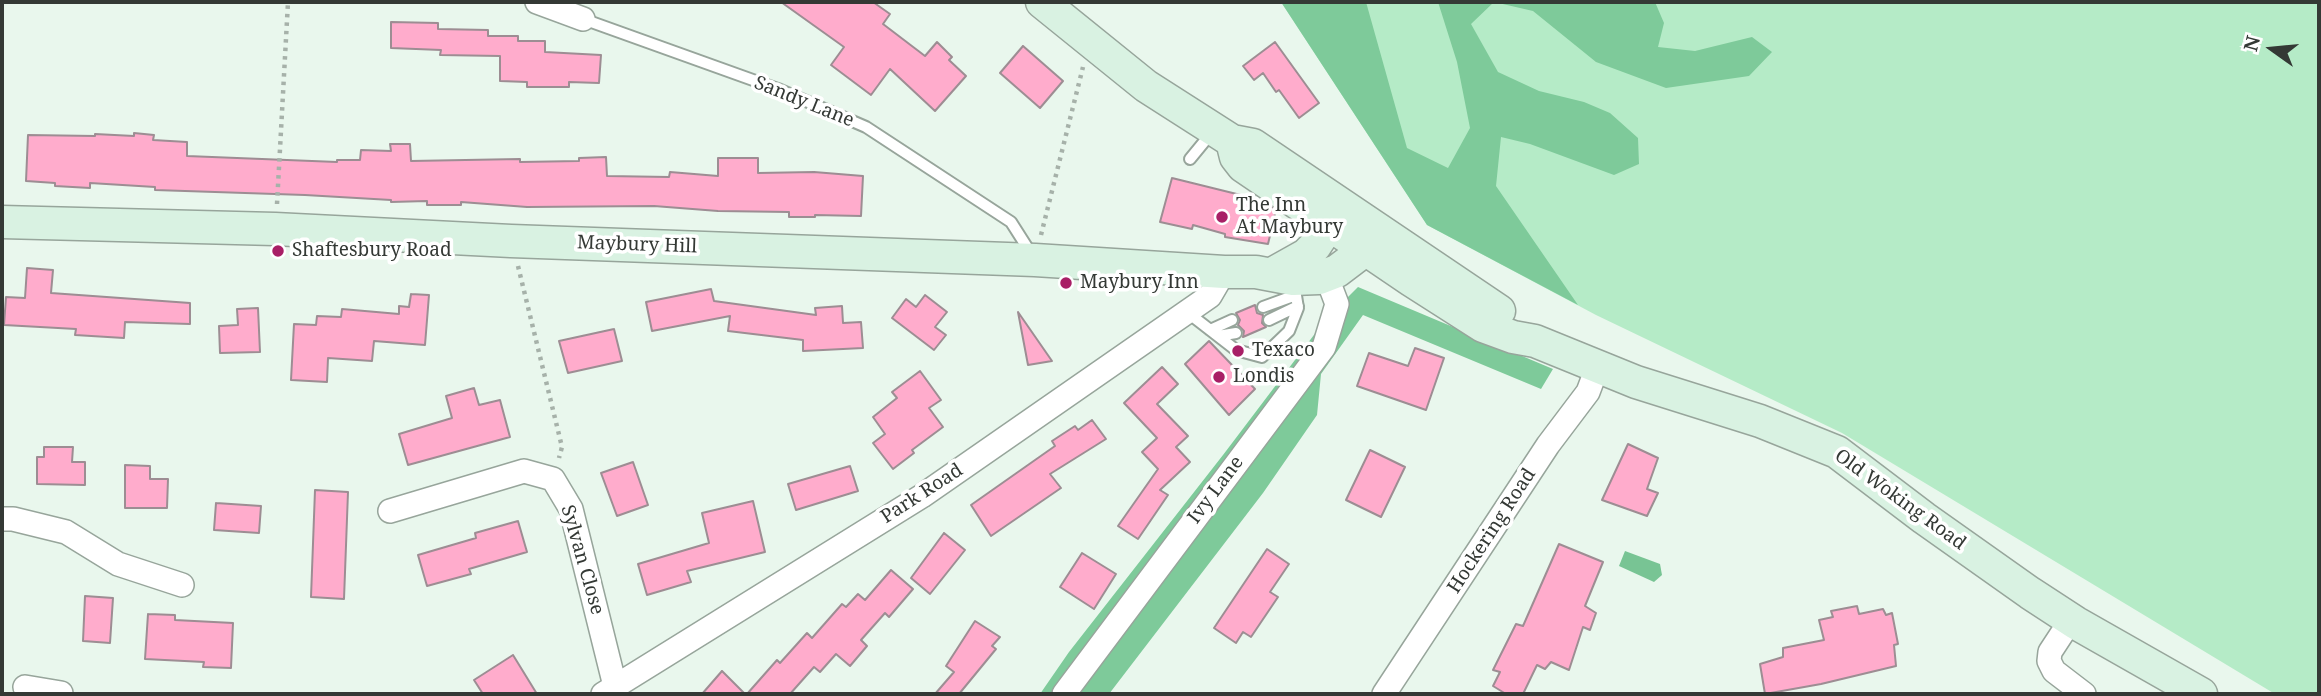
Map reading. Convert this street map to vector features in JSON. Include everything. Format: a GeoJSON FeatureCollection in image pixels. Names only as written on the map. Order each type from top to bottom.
{"type":"FeatureCollection","features":[{"type":"Feature","properties":{"kind":"street","name":"Sandy Lane"},"geometry":{"type":"LineString","coordinates":[[537,2],[583,19]]}},
{"type":"Feature","properties":{"kind":"street","name":"Old Woking Road"},"geometry":{"type":"LineString","coordinates":[[1042,2],[1146,86],[1223,135],[1253,145],[1335,215],[1373,240],[1483,326],[1513,337],[1535,341],[1597,368],[1760,421],[1837,452],[1924,518],[2071,620],[2201,694]]}},
{"type":"Feature","properties":{"kind":"street"},"geometry":{"type":"LineString","coordinates":[[1290,284],[1335,215]]}},
{"type":"Feature","properties":{"kind":"street","name":"Maybury Hill"},"geometry":{"type":"LineString","coordinates":[[2,222],[275,229],[511,241],[1035,260],[1224,272],[1290,284],[1319,278],[1352,262],[1373,240]]}},
{"type":"Feature","properties":{"kind":"street","name":"Park Road"},"geometry":{"type":"LineString","coordinates":[[609,690],[922,496],[1210,296],[1224,272]]}},
{"type":"Feature","properties":{"kind":"street","name":"Ivy Lane"},"geometry":{"type":"LineString","coordinates":[[1064,694],[1324,347],[1338,304],[1326,275]]}},
{"type":"Feature","properties":{"kind":"street","name":"Hockering Road"},"geometry":{"type":"LineString","coordinates":[[1384,694],[1548,445],[1588,392],[1597,368]]}},
{"type":"Feature","properties":{"kind":"street"},"geometry":{"type":"LineString","coordinates":[[390,511],[524,471],[553,479]]}},
{"type":"Feature","properties":{"kind":"street","name":"Sylvan Close"},"geometry":{"type":"LineString","coordinates":[[553,479],[572,509],[609,690]]}},
{"type":"Feature","properties":{"kind":"street"},"geometry":{"type":"LineString","coordinates":[[2,519],[13,519],[66,532],[118,564],[183,585]]}},
{"type":"Feature","properties":{"kind":"street"},"geometry":{"type":"LineString","coordinates":[[2071,620],[2050,652],[2049,661],[2053,671],[2084,694]]}},
{"type":"Feature","properties":{"kind":"lane","name":"Sandy Lane"},"geometry":{"type":"LineString","coordinates":[[583,19],[778,89],[866,127],[1011,222],[1035,260]]}},
{"type":"Feature","properties":{"kind":"lane"},"geometry":{"type":"LineString","coordinates":[[1190,159],[1223,135]]}},
{"type":"Feature","properties":{"kind":"lane"},"geometry":{"type":"LineString","coordinates":[[1263,307],[1290,284]]}},
{"type":"Feature","properties":{"kind":"lane"},"geometry":{"type":"LineString","coordinates":[[1269,320],[1290,284]]}},
{"type":"Feature","properties":{"kind":"lane"},"geometry":{"type":"LineString","coordinates":[[1187,312],[1236,350],[1262,356],[1289,331],[1290,284]]}},
{"type":"Feature","properties":{"kind":"lane"},"geometry":{"type":"LineString","coordinates":[[1214,333],[1232,320]]}},
{"type":"Feature","properties":{"kind":"lane"},"geometry":{"type":"LineString","coordinates":[[1214,333],[1236,333]]}},
{"type":"Feature","properties":{"kind":"path"},"geometry":{"type":"LineString","coordinates":[[275,229],[288,2]]}},
{"type":"Feature","properties":{"kind":"path"},"geometry":{"type":"LineString","coordinates":[[1035,260],[1090,40]]}},
{"type":"Feature","properties":{"kind":"path"},"geometry":{"type":"LineString","coordinates":[[511,241],[562,447],[553,479]]}},
{"type":"Feature","properties":{"kind":"shaded area"},"geometry":{"type":"Polygon","coordinates":[[[1281,2],[2319,2],[2319,694],[2275,694],[1842,433],[1596,315],[1427,225],[1281,2]]]}},
{"type":"Feature","properties":{"kind":"shaded area"},"geometry":{"type":"Polygon","coordinates":[[[1281,2],[1366,2],[1407,148],[1448,168],[1470,128],[1457,62],[1438,2],[1494,2],[1471,24],[1498,72],[1539,91],[1584,102],[1610,113],[1638,138],[1639,164],[1614,175],[1530,144],[1501,137],[1496,186],[1578,305],[1427,225],[1281,2]]]}},
{"type":"Feature","properties":{"kind":"shaded area"},"geometry":{"type":"Polygon","coordinates":[[[1494,2],[1655,2],[1664,23],[1658,47],[1695,51],[1752,37],[1772,52],[1749,76],[1666,88],[1596,62],[1533,11],[1494,2]]]}},
{"type":"Feature","properties":{"kind":"shaded area"},"geometry":{"type":"Polygon","coordinates":[[[1358,287],[1553,369],[1541,389],[1363,315],[1321,374],[1317,415],[1263,493],[1109,694],[1040,694],[1069,652],[1326,319],[1358,287]]]}},
{"type":"Feature","properties":{"kind":"shaded area"},"geometry":{"type":"Polygon","coordinates":[[[1625,551],[1660,564],[1662,575],[1654,582],[1619,566],[1625,551]]]}},
{"type":"Feature","properties":{"kind":"building"},"geometry":{"type":"Polygon","coordinates":[[[781,2],[873,2],[890,14],[883,24],[925,56],[937,42],[952,57],[949,60],[966,76],[935,111],[890,69],[871,95],[831,65],[844,47],[781,2]]]}},
{"type":"Feature","properties":{"kind":"building"},"geometry":{"type":"Polygon","coordinates":[[[391,22],[438,23],[438,29],[488,30],[488,36],[518,36],[518,41],[545,41],[545,52],[601,55],[599,83],[569,82],[569,87],[527,87],[527,82],[500,81],[500,56],[440,55],[441,50],[391,48],[391,22]]]}},
{"type":"Feature","properties":{"kind":"building"},"geometry":{"type":"Polygon","coordinates":[[[1275,42],[1319,103],[1299,118],[1263,73],[1254,80],[1243,66],[1275,42]]]}},
{"type":"Feature","properties":{"kind":"building"},"geometry":{"type":"Polygon","coordinates":[[[1023,46],[1063,81],[1040,108],[1000,73],[1023,46]]]}},
{"type":"Feature","properties":{"kind":"building"},"geometry":{"type":"Polygon","coordinates":[[[134,133],[154,135],[153,140],[187,142],[187,156],[337,162],[360,160],[361,150],[391,151],[390,144],[410,144],[411,161],[579,161],[579,158],[606,157],[607,176],[669,177],[670,172],[718,176],[718,158],[758,158],[758,173],[814,172],[863,176],[861,216],[789,217],[789,212],[718,211],[654,206],[527,207],[461,202],[461,205],[427,205],[427,201],[391,202],[305,195],[155,190],[155,187],[90,183],[90,188],[26,181],[28,135],[134,136],[134,133]]]}},
{"type":"Feature","properties":{"kind":"building","name":"The Inn At Maybury"},"geometry":{"type":"Polygon","coordinates":[[[1172,178],[1261,200],[1276,210],[1268,244],[1225,237],[1225,234],[1193,225],[1192,229],[1160,222],[1172,178]]]}},
{"type":"Feature","properties":{"kind":"building"},"geometry":{"type":"Polygon","coordinates":[[[27,268],[53,270],[51,293],[190,303],[190,324],[125,322],[124,338],[75,335],[76,329],[4,325],[6,297],[25,298],[27,268]]]}},
{"type":"Feature","properties":{"kind":"building"},"geometry":{"type":"Polygon","coordinates":[[[711,289],[714,301],[816,315],[815,308],[842,306],[843,323],[861,322],[863,348],[803,351],[803,340],[728,331],[730,316],[652,331],[646,302],[711,289]]]}},
{"type":"Feature","properties":{"kind":"building"},"geometry":{"type":"Polygon","coordinates":[[[411,294],[429,295],[425,345],[374,341],[372,361],[328,358],[327,382],[291,380],[294,324],[316,325],[317,316],[341,317],[342,309],[399,314],[399,306],[409,307],[411,294]]]}},
{"type":"Feature","properties":{"kind":"building"},"geometry":{"type":"Polygon","coordinates":[[[925,295],[947,312],[935,327],[946,335],[934,350],[892,318],[906,299],[916,307],[925,295]]]}},
{"type":"Feature","properties":{"kind":"building"},"geometry":{"type":"Polygon","coordinates":[[[1255,305],[1257,313],[1263,315],[1262,323],[1266,327],[1243,337],[1244,331],[1238,325],[1240,320],[1236,313],[1255,305]]]}},
{"type":"Feature","properties":{"kind":"building"},"geometry":{"type":"Polygon","coordinates":[[[258,308],[260,352],[220,353],[219,326],[238,325],[237,309],[258,308]]]}},
{"type":"Feature","properties":{"kind":"building"},"geometry":{"type":"Polygon","coordinates":[[[1018,312],[1052,361],[1028,365],[1018,312]]]}},
{"type":"Feature","properties":{"kind":"building"},"geometry":{"type":"Polygon","coordinates":[[[614,329],[622,361],[568,373],[559,341],[614,329]]]}},
{"type":"Feature","properties":{"kind":"building","name":"Londis"},"geometry":{"type":"Polygon","coordinates":[[[1209,341],[1255,389],[1229,415],[1185,364],[1209,341]]]}},
{"type":"Feature","properties":{"kind":"building"},"geometry":{"type":"Polygon","coordinates":[[[1415,348],[1444,358],[1426,410],[1357,386],[1369,353],[1408,366],[1415,348]]]}},
{"type":"Feature","properties":{"kind":"building"},"geometry":{"type":"Polygon","coordinates":[[[1162,367],[1178,384],[1157,404],[1188,436],[1176,447],[1190,462],[1160,490],[1168,495],[1138,539],[1118,526],[1158,469],[1142,452],[1157,438],[1124,403],[1162,367]]]}},
{"type":"Feature","properties":{"kind":"building"},"geometry":{"type":"Polygon","coordinates":[[[920,371],[941,400],[929,408],[943,427],[912,450],[914,453],[893,469],[873,443],[885,434],[873,417],[897,398],[892,392],[920,371]]]}},
{"type":"Feature","properties":{"kind":"building"},"geometry":{"type":"Polygon","coordinates":[[[474,388],[479,405],[500,400],[510,437],[408,465],[399,434],[452,418],[446,396],[474,388]]]}},
{"type":"Feature","properties":{"kind":"building"},"geometry":{"type":"Polygon","coordinates":[[[1092,420],[1106,439],[1050,474],[1061,488],[991,536],[971,505],[1055,446],[1052,441],[1075,426],[1078,430],[1092,420]]]}},
{"type":"Feature","properties":{"kind":"building"},"geometry":{"type":"Polygon","coordinates":[[[1628,444],[1658,458],[1647,489],[1658,493],[1647,516],[1602,500],[1628,444]]]}},
{"type":"Feature","properties":{"kind":"building"},"geometry":{"type":"Polygon","coordinates":[[[44,447],[73,447],[72,462],[85,462],[85,485],[37,484],[37,457],[44,457],[44,447]]]}},
{"type":"Feature","properties":{"kind":"building"},"geometry":{"type":"Polygon","coordinates":[[[1370,450],[1405,467],[1381,517],[1346,500],[1370,450]]]}},
{"type":"Feature","properties":{"kind":"building"},"geometry":{"type":"Polygon","coordinates":[[[633,462],[648,505],[617,516],[601,473],[633,462]]]}},
{"type":"Feature","properties":{"kind":"building"},"geometry":{"type":"Polygon","coordinates":[[[125,465],[150,466],[150,479],[168,479],[167,508],[125,508],[125,465]]]}},
{"type":"Feature","properties":{"kind":"building"},"geometry":{"type":"Polygon","coordinates":[[[850,466],[858,491],[796,510],[788,484],[850,466]]]}},
{"type":"Feature","properties":{"kind":"building"},"geometry":{"type":"Polygon","coordinates":[[[315,490],[348,492],[344,599],[311,597],[315,490]]]}},
{"type":"Feature","properties":{"kind":"building"},"geometry":{"type":"Polygon","coordinates":[[[753,501],[765,552],[687,571],[691,582],[647,595],[638,564],[709,543],[702,513],[753,501]]]}},
{"type":"Feature","properties":{"kind":"building"},"geometry":{"type":"Polygon","coordinates":[[[216,503],[261,506],[259,533],[214,530],[216,503]]]}},
{"type":"Feature","properties":{"kind":"building"},"geometry":{"type":"Polygon","coordinates":[[[518,521],[527,552],[469,569],[471,574],[427,586],[418,555],[476,538],[475,533],[518,521]]]}},
{"type":"Feature","properties":{"kind":"building"},"geometry":{"type":"Polygon","coordinates":[[[944,533],[965,550],[930,594],[911,578],[944,533]]]}},
{"type":"Feature","properties":{"kind":"building"},"geometry":{"type":"Polygon","coordinates":[[[1559,544],[1603,562],[1585,606],[1596,613],[1590,630],[1583,627],[1569,670],[1551,662],[1545,669],[1537,665],[1523,694],[1506,694],[1493,686],[1500,672],[1493,670],[1516,624],[1523,626],[1559,544]]]}},
{"type":"Feature","properties":{"kind":"building"},"geometry":{"type":"Polygon","coordinates":[[[1267,549],[1289,564],[1270,592],[1278,597],[1251,637],[1243,632],[1236,643],[1214,628],[1267,549]]]}},
{"type":"Feature","properties":{"kind":"building"},"geometry":{"type":"Polygon","coordinates":[[[1082,553],[1116,574],[1094,609],[1060,587],[1082,553]]]}},
{"type":"Feature","properties":{"kind":"building"},"geometry":{"type":"Polygon","coordinates":[[[891,570],[913,589],[889,617],[885,613],[861,640],[867,646],[850,666],[836,654],[820,672],[814,667],[790,694],[747,694],[777,660],[780,663],[807,633],[812,638],[842,604],[846,607],[858,594],[865,600],[891,570]]]}},
{"type":"Feature","properties":{"kind":"building"},"geometry":{"type":"Polygon","coordinates":[[[85,596],[113,598],[110,643],[83,641],[85,596]]]}},
{"type":"Feature","properties":{"kind":"building"},"geometry":{"type":"Polygon","coordinates":[[[1857,606],[1859,614],[1883,609],[1886,615],[1892,613],[1898,644],[1894,645],[1896,666],[1765,694],[1760,664],[1783,657],[1783,648],[1824,640],[1819,620],[1833,617],[1831,611],[1857,606]]]}},
{"type":"Feature","properties":{"kind":"building"},"geometry":{"type":"Polygon","coordinates":[[[148,614],[175,615],[175,620],[233,623],[231,668],[203,667],[204,662],[145,659],[148,614]]]}},
{"type":"Feature","properties":{"kind":"building"},"geometry":{"type":"Polygon","coordinates":[[[975,621],[1000,637],[992,646],[996,649],[959,694],[935,694],[954,672],[946,666],[975,621]]]}},
{"type":"Feature","properties":{"kind":"building"},"geometry":{"type":"Polygon","coordinates":[[[513,655],[537,694],[483,694],[474,680],[513,655]]]}},
{"type":"Feature","properties":{"kind":"building"},"geometry":{"type":"Polygon","coordinates":[[[722,671],[745,694],[702,694],[722,671]]]}},
{"type":"Feature","properties":{"kind":"place","name":"The Inn At Maybury"},"geometry":{"type":"Point","coordinates":[1222,217]}},
{"type":"Feature","properties":{"kind":"place","name":"Shaftesbury Road"},"geometry":{"type":"Point","coordinates":[278,251]}},
{"type":"Feature","properties":{"kind":"place","name":"Maybury Inn"},"geometry":{"type":"Point","coordinates":[1066,283]}},
{"type":"Feature","properties":{"kind":"place","name":"Texaco"},"geometry":{"type":"Point","coordinates":[1238,351]}},
{"type":"Feature","properties":{"kind":"place","name":"Londis"},"geometry":{"type":"Point","coordinates":[1219,377]}}]}
